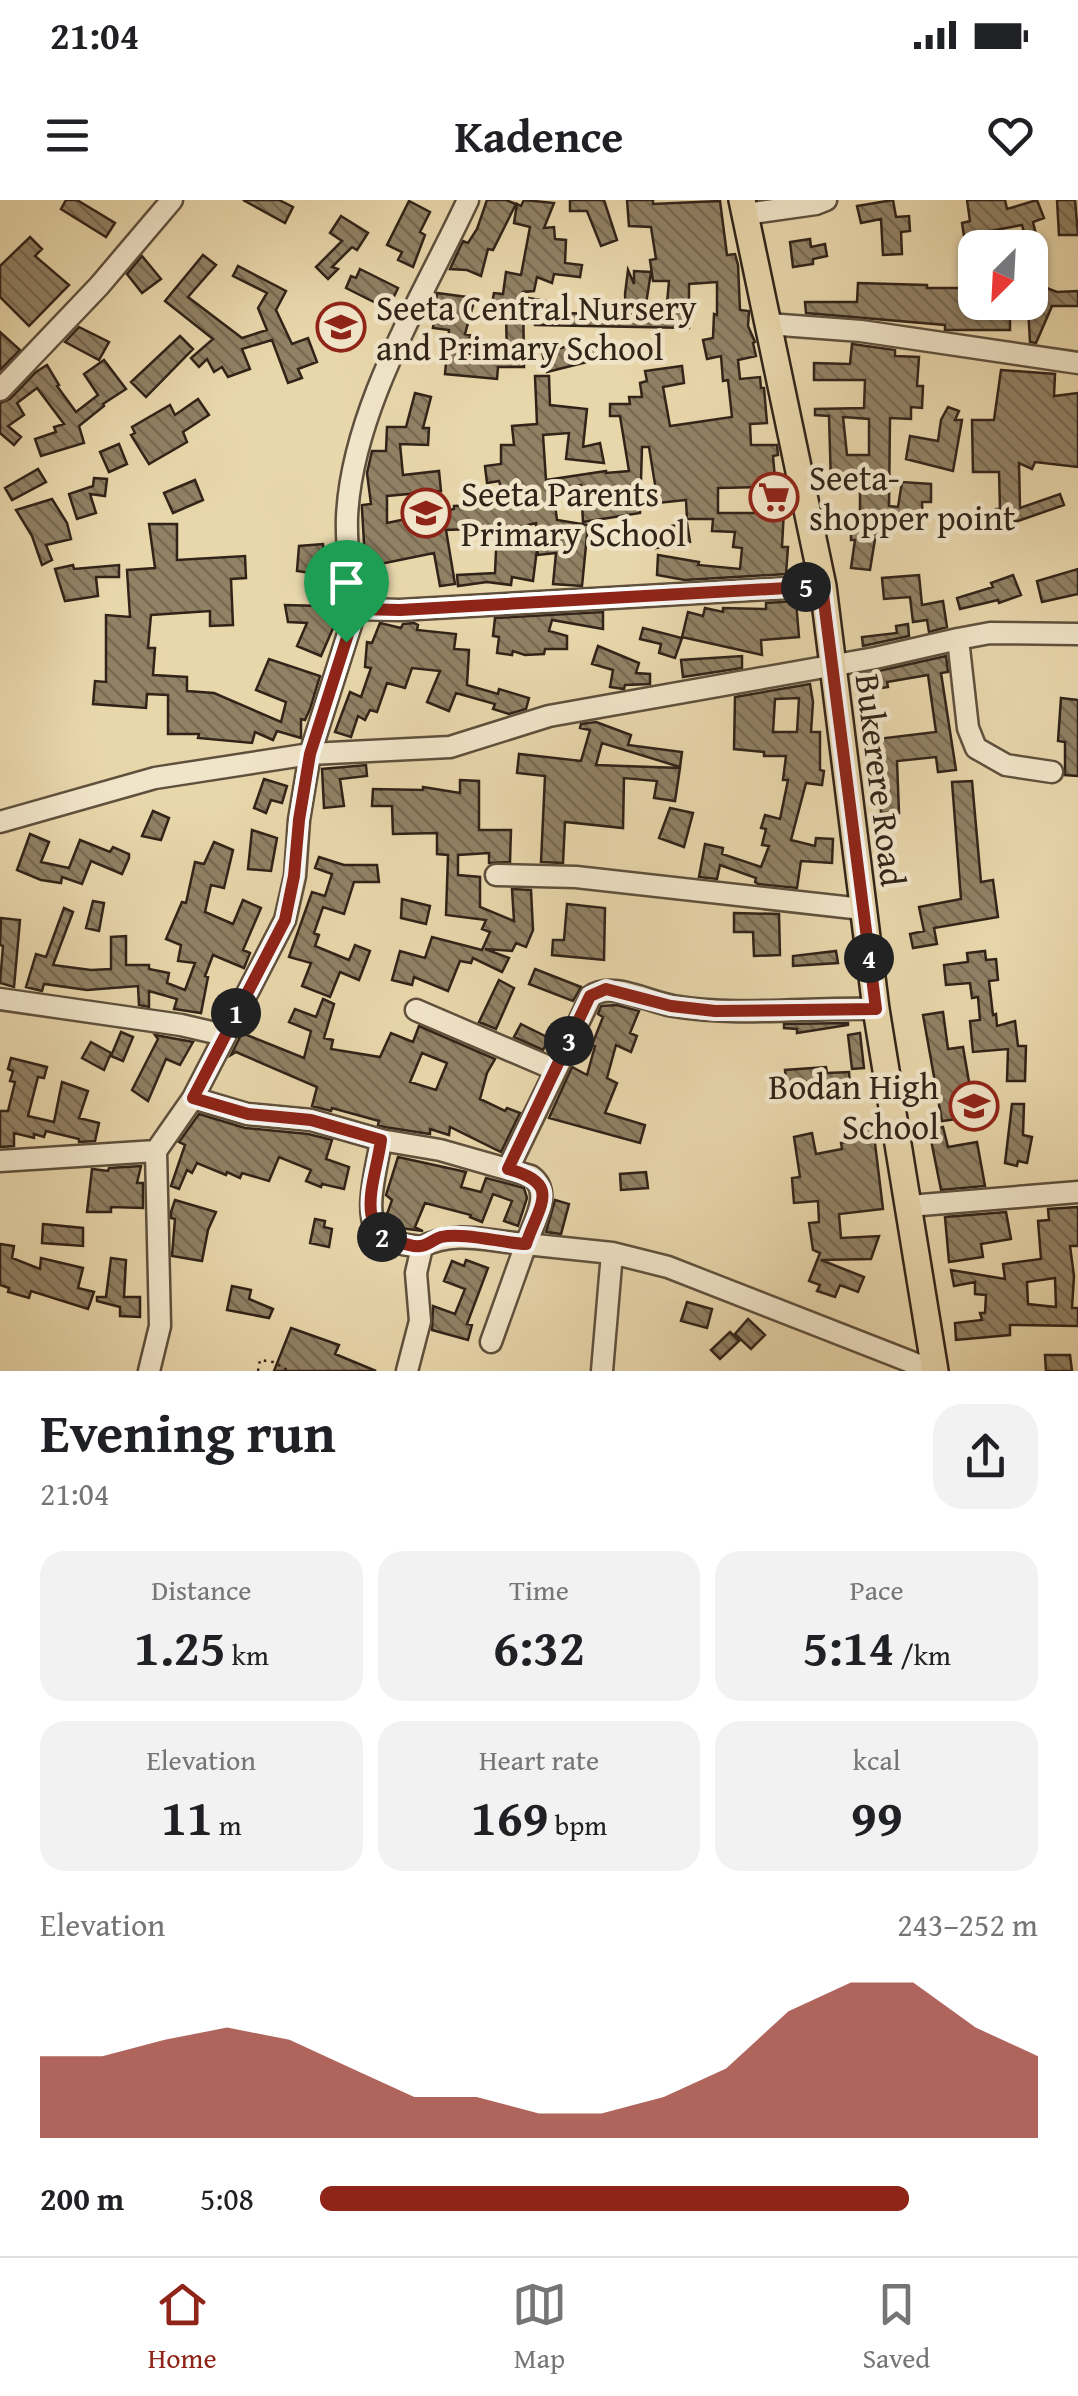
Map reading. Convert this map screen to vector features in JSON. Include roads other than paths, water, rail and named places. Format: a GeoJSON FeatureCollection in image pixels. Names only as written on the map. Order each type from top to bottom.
{"type":"FeatureCollection","features":[{"type":"Feature","properties":{"kind":"main road","name":"Bukerere Road"},"geometry":{"type":"LineString","coordinates":[[744,207],[822,586],[876,1009],[935,1371]]}},
{"type":"Feature","properties":{"kind":"street"},"geometry":{"type":"LineString","coordinates":[[0,390],[100,286],[172,200]]}},
{"type":"Feature","properties":{"kind":"street"},"geometry":{"type":"LineString","coordinates":[[149,1371],[160,1326],[156,1151],[193,1098],[285,920],[293,888],[310,754],[356,609],[347,516],[354,462],[396,348],[468,200]]}},
{"type":"Feature","properties":{"kind":"street"},"geometry":{"type":"LineString","coordinates":[[744,207],[816,204],[826,200]]}},
{"type":"Feature","properties":{"kind":"street"},"geometry":{"type":"LineString","coordinates":[[768,324],[861,331],[1078,363]]}},
{"type":"Feature","properties":{"kind":"street"},"geometry":{"type":"LineString","coordinates":[[356,609],[400,610],[822,586]]}},
{"type":"Feature","properties":{"kind":"street"},"geometry":{"type":"LineString","coordinates":[[0,822],[156,778],[310,754],[450,747],[549,716],[876,658],[958,638],[1078,634]]}},
{"type":"Feature","properties":{"kind":"street"},"geometry":{"type":"LineString","coordinates":[[958,638],[968,728],[976,748],[1006,765],[1052,772]]}},
{"type":"Feature","properties":{"kind":"street"},"geometry":{"type":"LineString","coordinates":[[496,876],[576,877],[862,909]]}},
{"type":"Feature","properties":{"kind":"street"},"geometry":{"type":"LineString","coordinates":[[508,1169],[590,996],[606,989],[671,1006],[715,1011],[876,1009]]}},
{"type":"Feature","properties":{"kind":"street"},"geometry":{"type":"LineString","coordinates":[[0,999],[181,1025],[224,1035]]}},
{"type":"Feature","properties":{"kind":"street"},"geometry":{"type":"LineString","coordinates":[[416,1010],[556,1070]]}},
{"type":"Feature","properties":{"kind":"street"},"geometry":{"type":"LineString","coordinates":[[193,1098],[248,1114],[311,1120],[381,1140],[440,1150],[532,1176],[541,1183],[544,1192],[491,1342]]}},
{"type":"Feature","properties":{"kind":"street"},"geometry":{"type":"LineString","coordinates":[[381,1140],[370,1213],[372,1226],[393,1242],[422,1247],[440,1237],[456,1236],[612,1253],[668,1266],[935,1371]]}},
{"type":"Feature","properties":{"kind":"street"},"geometry":{"type":"LineString","coordinates":[[0,1160],[156,1151]]}},
{"type":"Feature","properties":{"kind":"street"},"geometry":{"type":"LineString","coordinates":[[909,1206],[1078,1192]]}},
{"type":"Feature","properties":{"kind":"street"},"geometry":{"type":"LineString","coordinates":[[407,1371],[420,1321],[416,1274],[422,1247]]}},
{"type":"Feature","properties":{"kind":"street"},"geometry":{"type":"LineString","coordinates":[[602,1371],[612,1253]]}},
{"type":"Feature","properties":{"kind":"place","name":"Seeta Central Nursery and Primary School"},"geometry":{"type":"Point","coordinates":[341,327]}},
{"type":"Feature","properties":{"kind":"place","name":"Seeta- shopper point"},"geometry":{"type":"Point","coordinates":[774,497]}},
{"type":"Feature","properties":{"kind":"place","name":"Seeta Parents Primary School"},"geometry":{"type":"Point","coordinates":[426,513]}},
{"type":"Feature","properties":{"kind":"place","name":"Bodan High School"},"geometry":{"type":"Point","coordinates":[974,1106]}}]}
